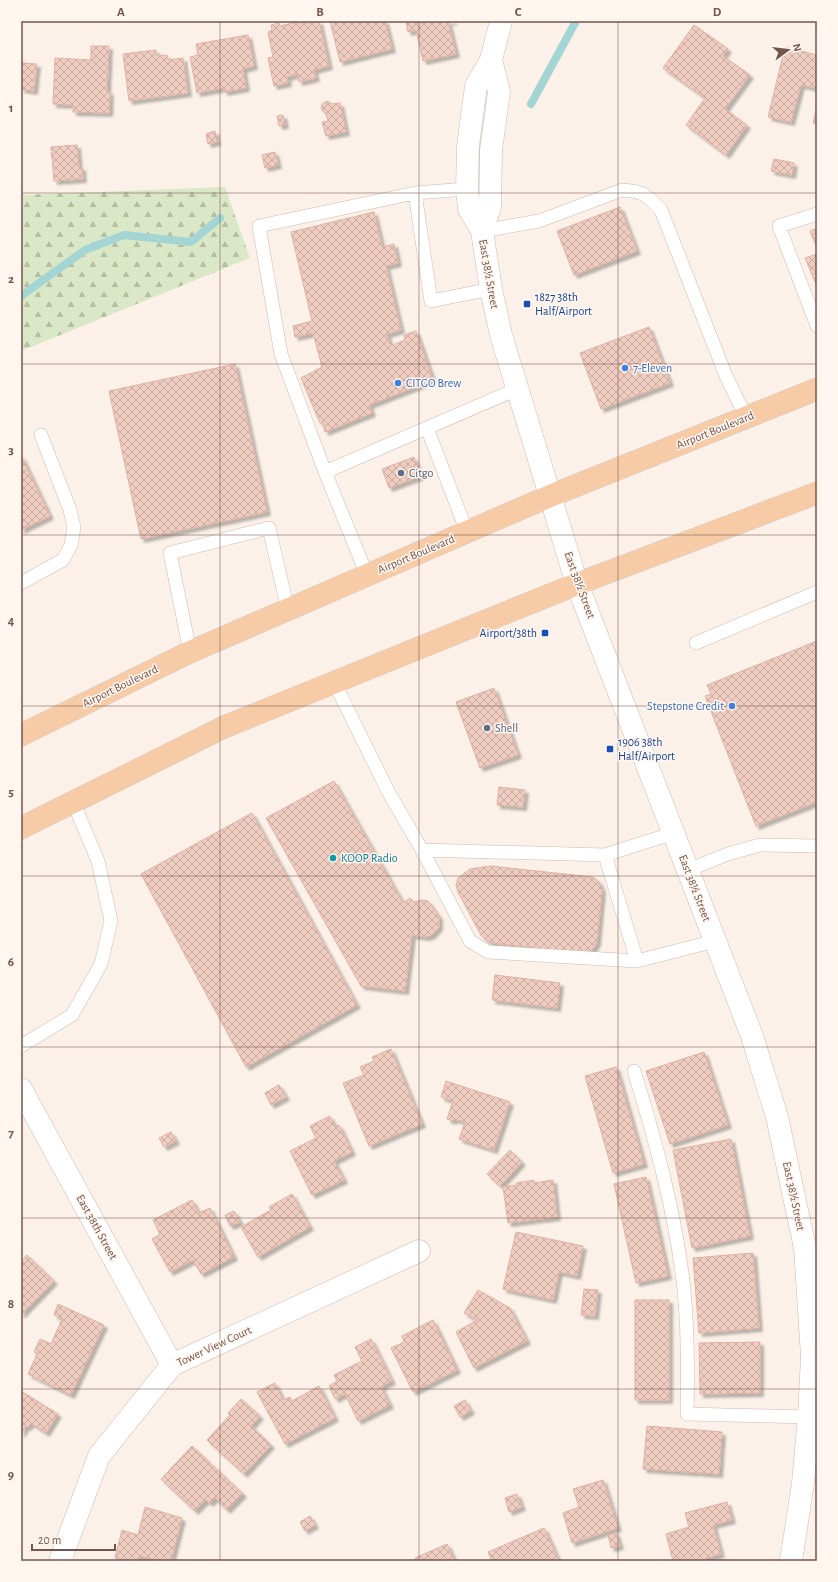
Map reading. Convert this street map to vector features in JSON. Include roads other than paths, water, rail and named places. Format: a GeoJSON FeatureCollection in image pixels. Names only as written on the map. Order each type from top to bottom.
{"type":"FeatureCollection","features":[{"type":"Feature","properties":{"kind":"main road","name":"Airport Boulevard"},"geometry":{"type":"LineString","coordinates":[[21,735],[190,652],[367,575],[550,496],[817,389]]}},
{"type":"Feature","properties":{"kind":"main road"},"geometry":{"type":"LineString","coordinates":[[21,828],[224,727],[578,584],[816,497]]}},
{"type":"Feature","properties":{"kind":"street","name":"East 38½ Street"},"geometry":{"type":"LineString","coordinates":[[501,21],[492,60],[476,86],[468,146],[467,189],[469,209],[482,231],[490,289],[501,335],[578,584],[752,1036],[777,1117],[805,1248],[812,1356],[809,1417],[803,1483],[791,1561]]}},
{"type":"Feature","properties":{"kind":"street","name":"East 38½ Street"},"geometry":{"type":"LineString","coordinates":[[482,231],[490,207],[491,150],[499,92],[492,60]]}},
{"type":"Feature","properties":{"kind":"street","name":"East 38th Street"},"geometry":{"type":"LineString","coordinates":[[21,1089],[172,1365]]}},
{"type":"Feature","properties":{"kind":"street","name":"Tower View Court"},"geometry":{"type":"LineString","coordinates":[[60,1561],[99,1456],[172,1365],[419,1251]]}},
{"type":"Feature","properties":{"kind":"lane"},"geometry":{"type":"LineString","coordinates":[[367,575],[325,472],[281,354],[259,226],[415,193],[467,189]]}},
{"type":"Feature","properties":{"kind":"lane"},"geometry":{"type":"LineString","coordinates":[[482,231],[540,221],[622,190],[636,190],[647,194],[661,210],[726,376],[746,417]]}},
{"type":"Feature","properties":{"kind":"lane"},"geometry":{"type":"LineString","coordinates":[[415,193],[431,301],[490,289]]}},
{"type":"Feature","properties":{"kind":"lane"},"geometry":{"type":"LineString","coordinates":[[817,214],[779,226],[812,298],[817,326]]}},
{"type":"Feature","properties":{"kind":"lane"},"geometry":{"type":"LineString","coordinates":[[325,472],[517,389]]}},
{"type":"Feature","properties":{"kind":"lane"},"geometry":{"type":"LineString","coordinates":[[427,428],[467,532]]}},
{"type":"Feature","properties":{"kind":"lane"},"geometry":{"type":"LineString","coordinates":[[21,583],[63,560],[71,545],[74,527],[70,510],[41,434]]}},
{"type":"Feature","properties":{"kind":"lane"},"geometry":{"type":"LineString","coordinates":[[190,652],[170,554],[269,528],[288,610]]}},
{"type":"Feature","properties":{"kind":"lane"},"geometry":{"type":"LineString","coordinates":[[696,643],[817,592]]}},
{"type":"Feature","properties":{"kind":"lane"},"geometry":{"type":"LineString","coordinates":[[334,682],[389,792],[422,850],[470,941],[488,952],[637,961],[715,941]]}},
{"type":"Feature","properties":{"kind":"lane"},"geometry":{"type":"LineString","coordinates":[[21,1046],[72,1015],[101,964],[111,921],[98,861],[73,802]]}},
{"type":"Feature","properties":{"kind":"lane"},"geometry":{"type":"LineString","coordinates":[[422,850],[605,855],[674,833]]}},
{"type":"Feature","properties":{"kind":"lane"},"geometry":{"type":"LineString","coordinates":[[688,870],[728,854],[760,845],[817,846]]}},
{"type":"Feature","properties":{"kind":"lane"},"geometry":{"type":"LineString","coordinates":[[605,855],[637,961]]}},
{"type":"Feature","properties":{"kind":"lane"},"geometry":{"type":"LineString","coordinates":[[634,1071],[654,1135],[681,1264],[688,1353],[687,1414],[809,1417]]}},
{"type":"Feature","properties":{"kind":"waterway"},"geometry":{"type":"LineString","coordinates":[[531,104],[576,21]]}},
{"type":"Feature","properties":{"kind":"waterway"},"geometry":{"type":"LineString","coordinates":[[21,296],[85,250],[124,235],[191,242],[220,218]]}},
{"type":"Feature","properties":{"kind":"place","name":"1827 38th Half/Airport"},"geometry":{"type":"Point","coordinates":[527,304]}},
{"type":"Feature","properties":{"kind":"place","name":"7-Eleven"},"geometry":{"type":"Point","coordinates":[625,368]}},
{"type":"Feature","properties":{"kind":"place","name":"CITGO Brew"},"geometry":{"type":"Point","coordinates":[398,383]}},
{"type":"Feature","properties":{"kind":"place","name":"Citgo"},"geometry":{"type":"Point","coordinates":[401,473]}},
{"type":"Feature","properties":{"kind":"place","name":"Airport/38th"},"geometry":{"type":"Point","coordinates":[545,633]}},
{"type":"Feature","properties":{"kind":"place","name":"Stepstone Credit"},"geometry":{"type":"Point","coordinates":[732,706]}},
{"type":"Feature","properties":{"kind":"place","name":"Shell"},"geometry":{"type":"Point","coordinates":[487,728]}},
{"type":"Feature","properties":{"kind":"place","name":"1906 38th Half/Airport"},"geometry":{"type":"Point","coordinates":[610,749]}},
{"type":"Feature","properties":{"kind":"place","name":"KOOP Radio"},"geometry":{"type":"Point","coordinates":[333,858]}}]}
